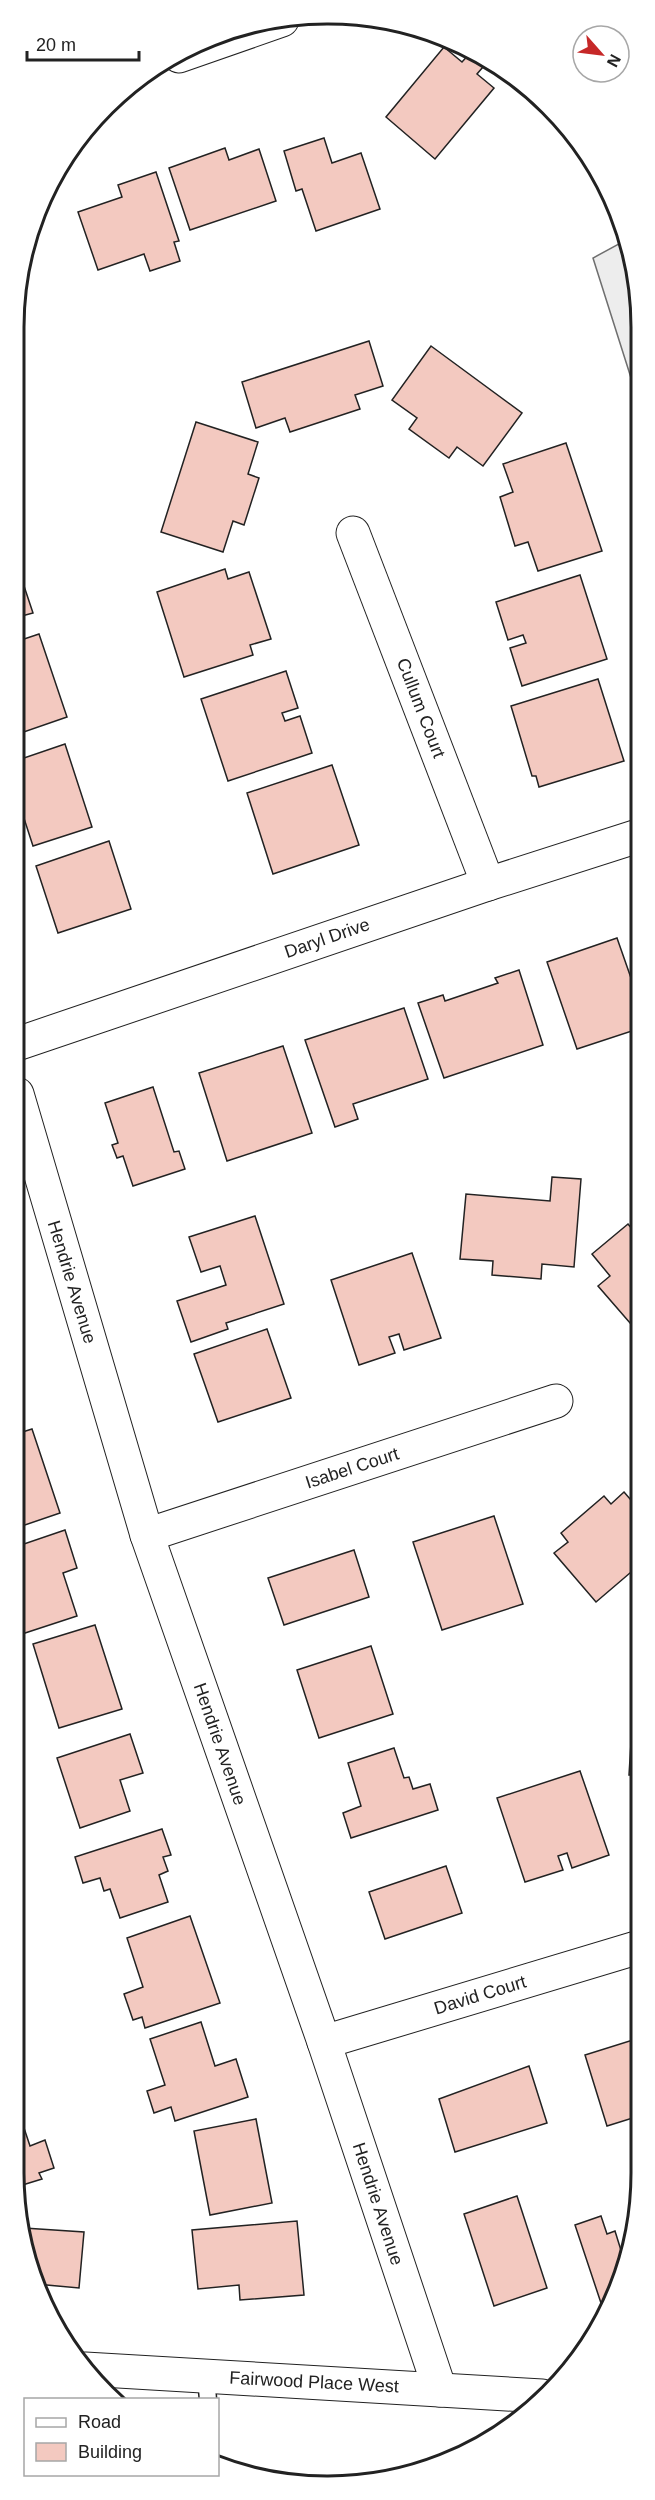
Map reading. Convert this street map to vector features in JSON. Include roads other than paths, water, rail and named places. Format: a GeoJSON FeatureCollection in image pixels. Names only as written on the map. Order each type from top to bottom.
{"type":"FeatureCollection","features":[{"type":"Feature","properties":{"kind":"street","name":"Cullum Court"},"geometry":{"type":"LineString","coordinates":[[353,533],[488,884]]}},
{"type":"Feature","properties":{"kind":"street","name":"Daryl Drive"},"geometry":{"type":"LineString","coordinates":[[24,1042],[488,884],[631,839]]}},
{"type":"Feature","properties":{"kind":"street","name":"Hendrie Avenue"},"geometry":{"type":"LineString","coordinates":[[24,1118],[147,1535],[324,2042],[440,2390]]}},
{"type":"Feature","properties":{"kind":"street","name":"Isabel Court"},"geometry":{"type":"LineString","coordinates":[[147,1535],[556,1401]]}},
{"type":"Feature","properties":{"kind":"street","name":"David Court"},"geometry":{"type":"LineString","coordinates":[[324,2042],[631,1950]]}},
{"type":"Feature","properties":{"kind":"street","name":"Fairwood Place West"},"geometry":{"type":"LineString","coordinates":[[97,2371],[207,2388],[440,2390],[534,2396]]}}]}
